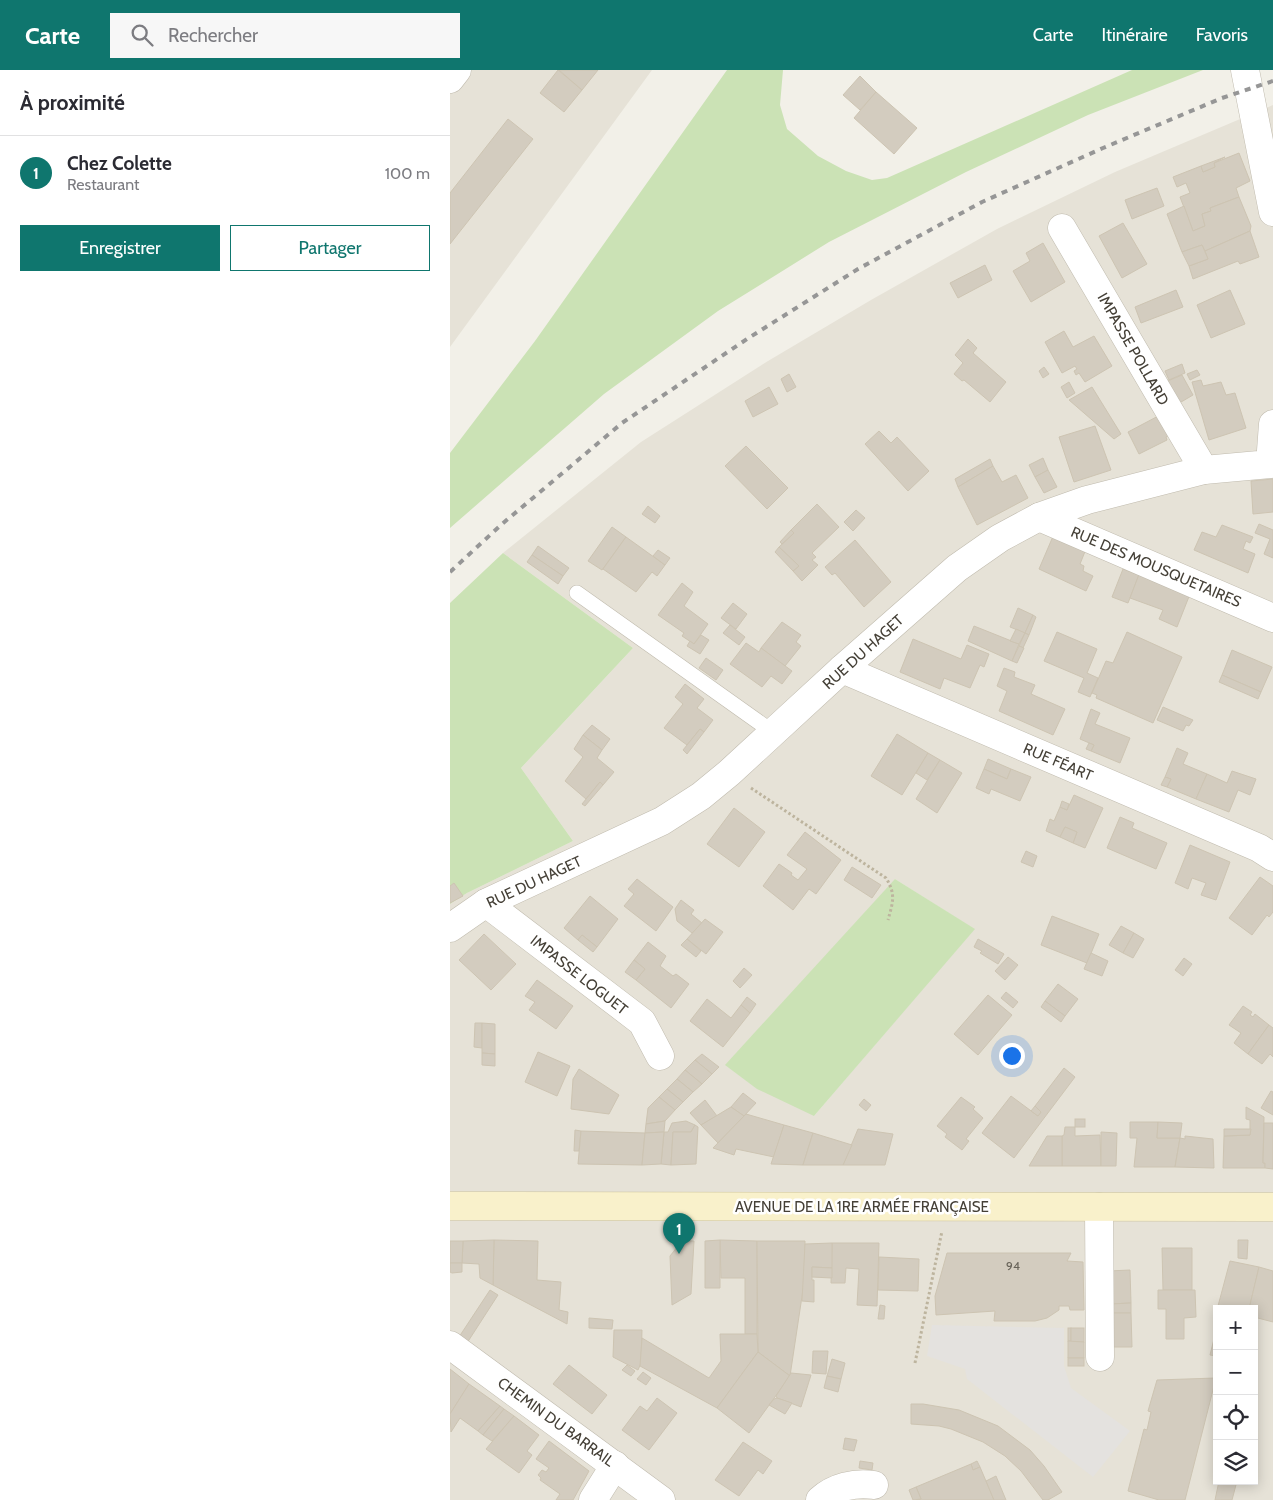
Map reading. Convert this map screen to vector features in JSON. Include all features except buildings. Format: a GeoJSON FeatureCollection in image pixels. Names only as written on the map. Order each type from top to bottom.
{"type":"FeatureCollection","features":[{"type":"Feature","properties":{"kind":"main road","name":"AVENUE DE LA 1RE ARMÉE FRANÇAISE"},"geometry":{"type":"LineString","coordinates":[[450,1206],[1273,1207]]}},
{"type":"Feature","properties":{"kind":"street"},"geometry":{"type":"LineString","coordinates":[[450,80],[458,70]]}},
{"type":"Feature","properties":{"kind":"street"},"geometry":{"type":"LineString","coordinates":[[1245,70],[1266,136],[1273,212]]}},
{"type":"Feature","properties":{"kind":"street","name":"IMPASSE POLLARD"},"geometry":{"type":"LineString","coordinates":[[1062,228],[1204,470]]}},
{"type":"Feature","properties":{"kind":"street","name":"RUE DU HAGET"},"geometry":{"type":"LineString","coordinates":[[450,928],[486,903],[662,821],[701,796],[730,773],[842,669],[957,568],[1000,538],[1039,517],[1087,500],[1204,470],[1271,464],[1273,424]]}},
{"type":"Feature","properties":{"kind":"street","name":"RUE DES MOUSQUETAIRES"},"geometry":{"type":"LineString","coordinates":[[1039,517],[1273,618]]}},
{"type":"Feature","properties":{"kind":"street","name":"RUE FÉART"},"geometry":{"type":"LineString","coordinates":[[842,669],[1259,848],[1273,857]]}},
{"type":"Feature","properties":{"kind":"street","name":"IMPASSE LOGUET"},"geometry":{"type":"LineString","coordinates":[[486,903],[642,1022],[660,1056]]}},
{"type":"Feature","properties":{"kind":"street"},"geometry":{"type":"LineString","coordinates":[[1099,1207],[1100,1357]]}},
{"type":"Feature","properties":{"kind":"street","name":"CHEMIN DU BARRAIL"},"geometry":{"type":"LineString","coordinates":[[450,1345],[661,1500]]}},
{"type":"Feature","properties":{"kind":"street"},"geometry":{"type":"LineString","coordinates":[[593,1500],[615,1465]]}},
{"type":"Feature","properties":{"kind":"street"},"geometry":{"type":"LineString","coordinates":[[820,1500],[837,1488],[864,1483],[874,1485]]}},
{"type":"Feature","properties":{"kind":"lane"},"geometry":{"type":"LineString","coordinates":[[578,592],[774,733]]}},
{"type":"Feature","properties":{"kind":"path"},"geometry":{"type":"LineString","coordinates":[[730,773],[886,878],[892,888],[893,901],[888,920]]}},
{"type":"Feature","properties":{"kind":"path"},"geometry":{"type":"LineString","coordinates":[[915,1363],[946,1207]]}},
{"type":"Feature","properties":{"kind":"shaded area"},"geometry":{"type":"Polygon","coordinates":[[[450,70],[652,70],[450,347],[450,70]]]}},
{"type":"Feature","properties":{"kind":"shaded area"},"geometry":{"type":"Polygon","coordinates":[[[1273,105],[1273,1500],[450,1500],[450,904],[467,893],[573,841],[521,768],[633,648],[503,553],[641,442],[768,361],[997,229],[1115,172],[1273,105]],[[895,879],[814,1116],[974,929],[895,879]]]}},
{"type":"Feature","properties":{"kind":"shaded area"},"geometry":{"type":"Polygon","coordinates":[[[932,1325],[1064,1328],[1064,1366],[1071,1388],[1130,1431],[1093,1477],[967,1379],[965,1369],[927,1356],[932,1325]]]}},
{"type":"Feature","properties":{"kind":"green space"},"geometry":{"type":"Polygon","coordinates":[[[727,70],[783,70],[780,105],[787,129],[818,156],[846,171],[872,180],[887,178],[1132,70],[1203,70],[1088,115],[966,172],[829,242],[718,311],[604,394],[450,528],[450,453],[535,341],[727,70]]]}},
{"type":"Feature","properties":{"kind":"green space"},"geometry":{"type":"Polygon","coordinates":[[[503,553],[633,648],[521,768],[573,841],[467,893],[450,904],[450,603],[503,553]]]}},
{"type":"Feature","properties":{"kind":"green space"},"geometry":{"type":"Polygon","coordinates":[[[895,879],[975,929],[814,1116],[757,1089],[725,1065],[895,879]]]}},
{"type":"Feature","properties":{"kind":"railway"},"geometry":{"type":"LineString","coordinates":[[450,572],[502,524],[622,423],[747,339],[858,269],[982,202],[1222,98],[1273,81]]}},
{"type":"Feature","properties":{"kind":"place","name":"Chez Colette"},"geometry":{"type":"Point","coordinates":[679,1254]}}]}
